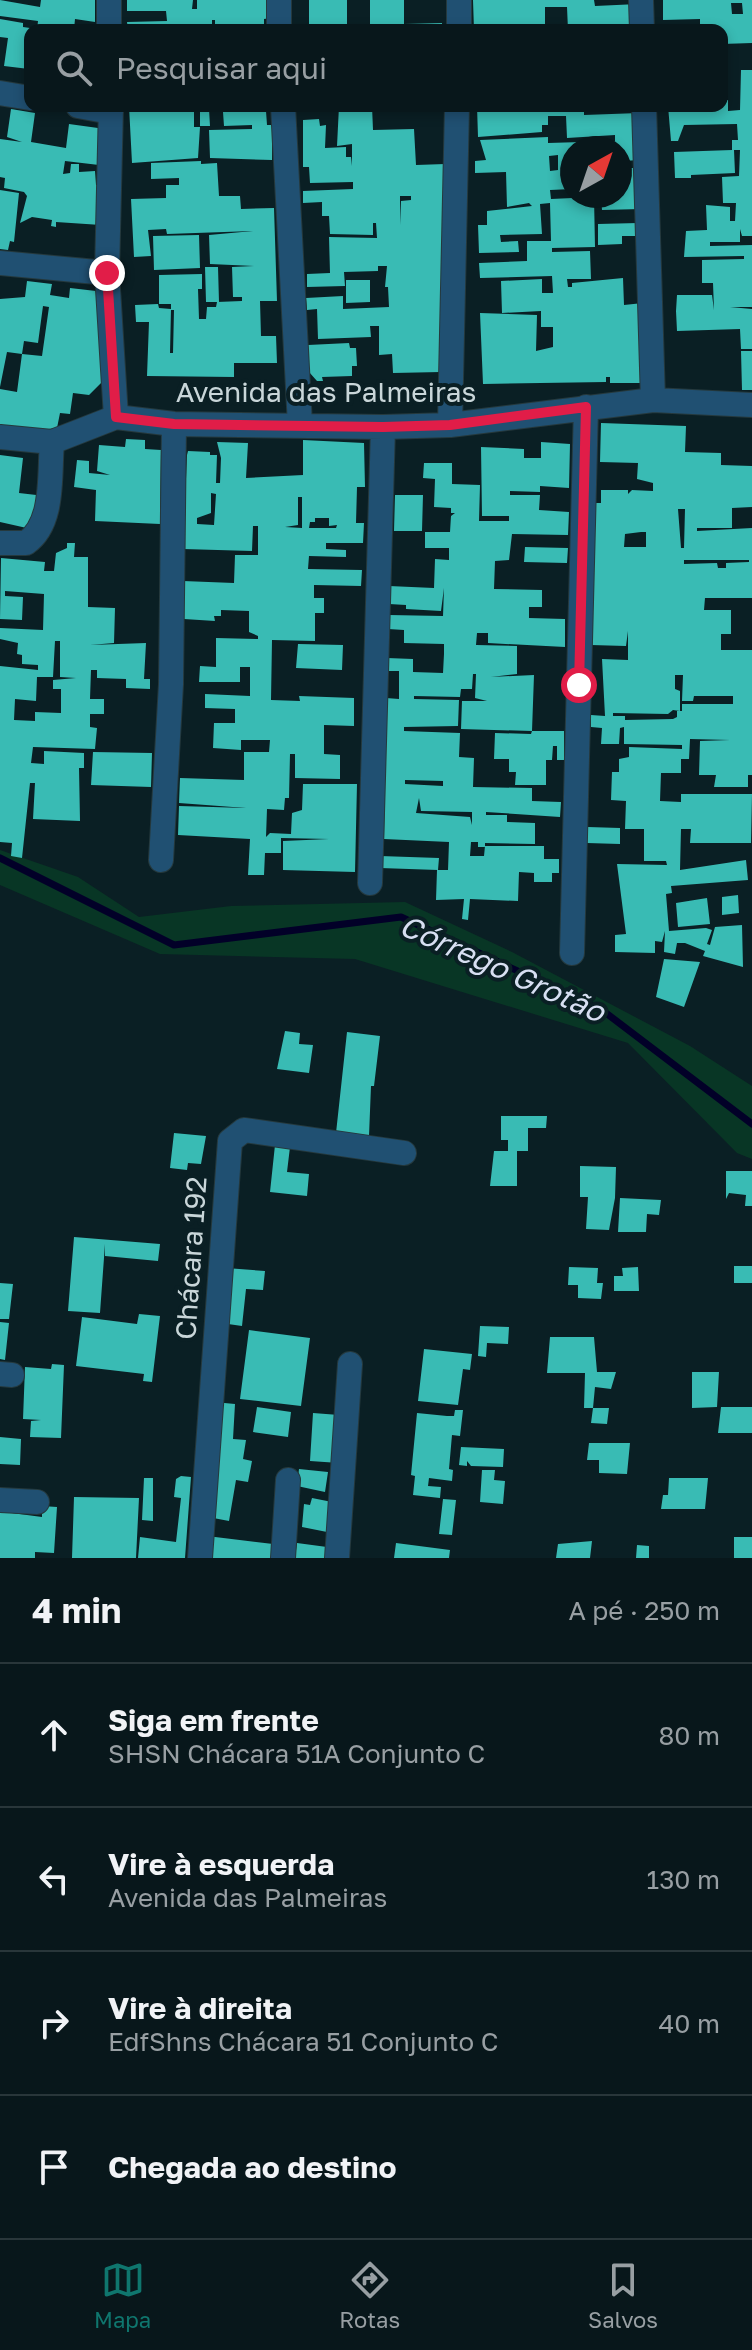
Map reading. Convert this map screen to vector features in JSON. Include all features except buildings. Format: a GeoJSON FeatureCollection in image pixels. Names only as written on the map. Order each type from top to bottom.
{"type":"FeatureCollection","features":[{"type":"Feature","properties":{"kind":"street"},"geometry":{"type":"LineString","coordinates":[[109,0],[109,24]]}},
{"type":"Feature","properties":{"kind":"street"},"geometry":{"type":"LineString","coordinates":[[279,0],[279,24]]}},
{"type":"Feature","properties":{"kind":"street"},"geometry":{"type":"LineString","coordinates":[[459,0],[459,24]]}},
{"type":"Feature","properties":{"kind":"street"},"geometry":{"type":"LineString","coordinates":[[641,0],[642,24]]}},
{"type":"Feature","properties":{"kind":"street"},"geometry":{"type":"LineString","coordinates":[[0,93],[24,97]]}},
{"type":"Feature","properties":{"kind":"street"},"geometry":{"type":"LineString","coordinates":[[111,112],[107,273],[116,417]]}},
{"type":"Feature","properties":{"kind":"street"},"geometry":{"type":"LineString","coordinates":[[283,112],[300,425]]}},
{"type":"Feature","properties":{"kind":"street"},"geometry":{"type":"LineString","coordinates":[[450,425],[457,112]]}},
{"type":"Feature","properties":{"kind":"street"},"geometry":{"type":"LineString","coordinates":[[644,112],[653,400]]}},
{"type":"Feature","properties":{"kind":"street"},"geometry":{"type":"LineString","coordinates":[[0,263],[107,273]]}},
{"type":"Feature","properties":{"kind":"street","name":"Avenida das Palmeiras"},"geometry":{"type":"LineString","coordinates":[[0,437],[52,442],[116,417],[174,424],[383,427],[450,425],[653,400],[752,405]]}},
{"type":"Feature","properties":{"kind":"street"},"geometry":{"type":"LineString","coordinates":[[572,953],[586,407]]}},
{"type":"Feature","properties":{"kind":"street"},"geometry":{"type":"LineString","coordinates":[[161,860],[171,684],[174,424]]}},
{"type":"Feature","properties":{"kind":"street"},"geometry":{"type":"LineString","coordinates":[[370,883],[383,427]]}},
{"type":"Feature","properties":{"kind":"street"},"geometry":{"type":"LineString","coordinates":[[0,543],[26,543],[40,528],[46,514],[52,442]]}},
{"type":"Feature","properties":{"kind":"street","name":"Chácara 192"},"geometry":{"type":"LineString","coordinates":[[200,1558],[230,1141],[244,1130],[404,1153]]}},
{"type":"Feature","properties":{"kind":"street"},"geometry":{"type":"LineString","coordinates":[[337,1558],[350,1364]]}},
{"type":"Feature","properties":{"kind":"street"},"geometry":{"type":"LineString","coordinates":[[283,1558],[288,1480]]}},
{"type":"Feature","properties":{"kind":"street"},"geometry":{"type":"LineString","coordinates":[[0,1500],[37,1502]]}},
{"type":"Feature","properties":{"kind":"green space"},"geometry":{"type":"Polygon","coordinates":[[[0,850],[78,877],[139,917],[231,906],[405,902],[512,952],[690,1046],[752,1086],[752,1159],[737,1153],[628,1043],[355,959],[160,954],[0,885],[0,850]]]}},
{"type":"Feature","properties":{"kind":"waterway","name":"Córrego Grotão"},"geometry":{"type":"LineString","coordinates":[[0,858],[174,945],[401,917],[602,1010],[752,1124]]}},
{"type":"Feature","properties":{"kind":"route"},"geometry":{"type":"LineString","coordinates":[[107,273],[116,417],[174,424],[383,427],[450,425],[586,407],[579,685]]}}]}
